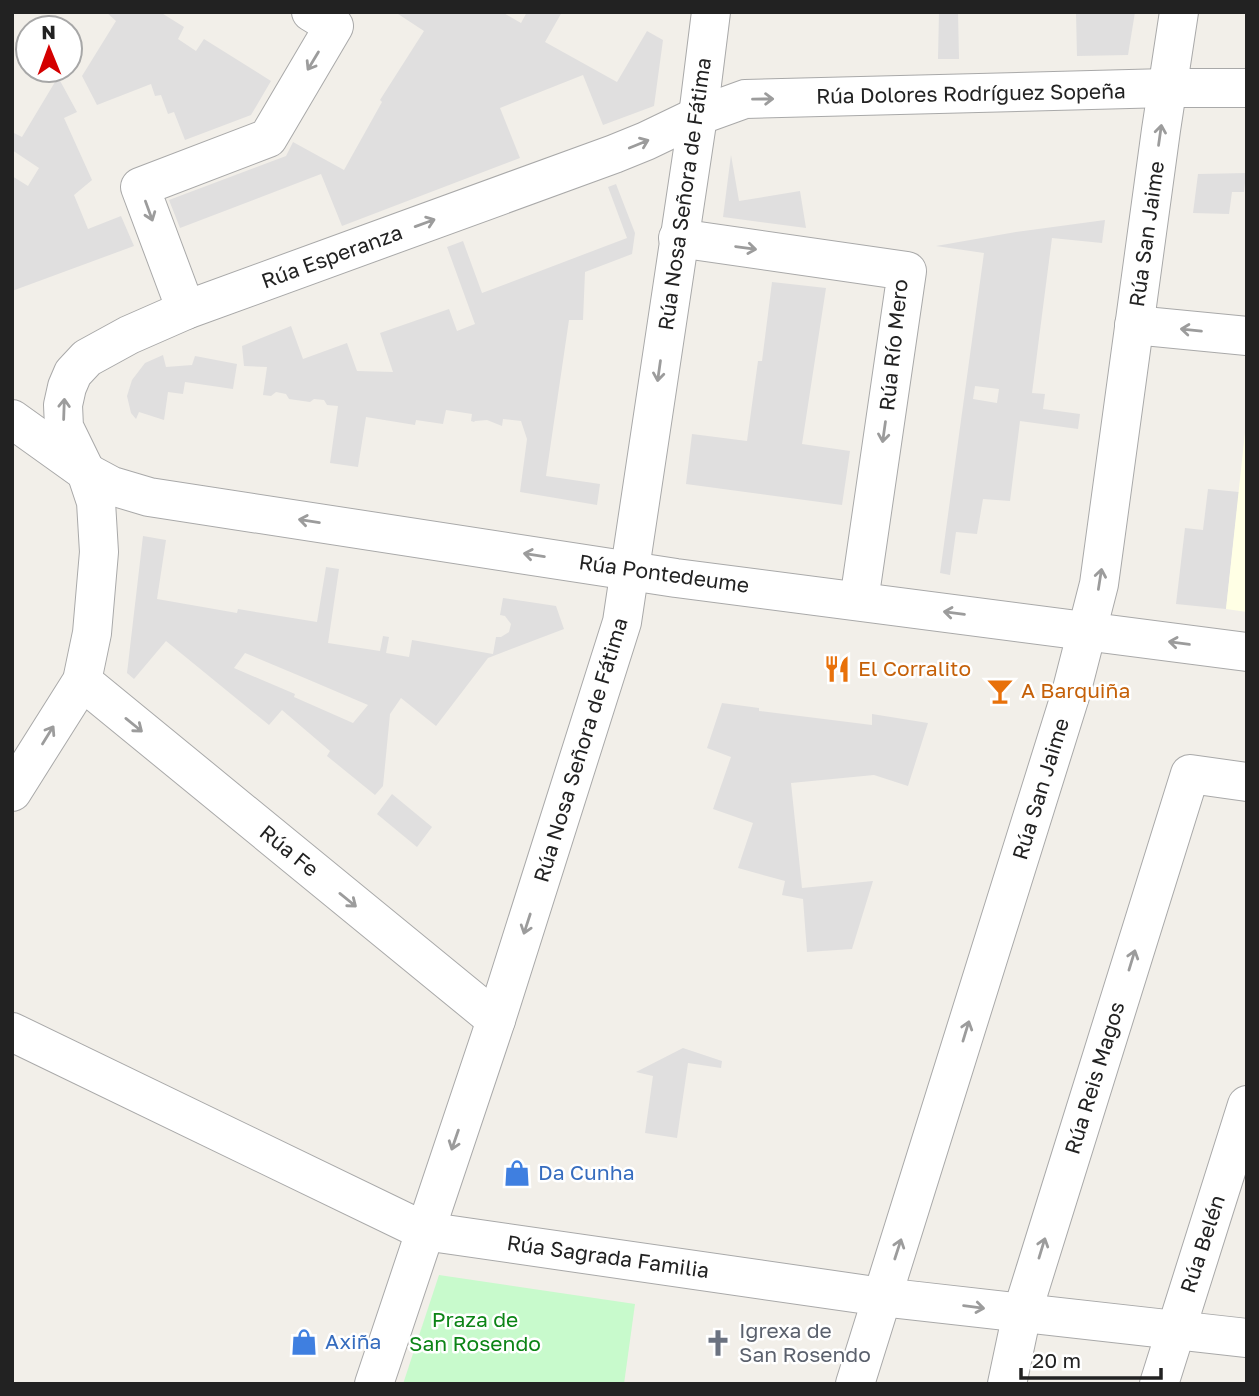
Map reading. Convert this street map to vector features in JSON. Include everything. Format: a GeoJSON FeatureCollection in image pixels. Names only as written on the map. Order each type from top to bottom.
{"type":"FeatureCollection","features":[{"type":"Feature","properties":{"kind":"street"},"geometry":{"type":"LineString","coordinates":[[186,310],[140,187],[268,138],[334,26],[311,12]]}},
{"type":"Feature","properties":{"kind":"street","name":"Rúa San Jaime"},"geometry":{"type":"LineString","coordinates":[[855,1384],[1071,693],[1099,584],[1179,12]]}},
{"type":"Feature","properties":{"kind":"street","name":"Rúa Nosa Señora de Fátima"},"geometry":{"type":"LineString","coordinates":[[374,1384],[496,1020],[622,622],[698,116],[699,18]]}},
{"type":"Feature","properties":{"kind":"street","name":"Rúa Dolores Rodríguez Sopeña"},"geometry":{"type":"LineString","coordinates":[[698,116],[745,99],[1247,88]]}},
{"type":"Feature","properties":{"kind":"street","name":"Rúa Esperanza"},"geometry":{"type":"LineString","coordinates":[[82,681],[92,633],[99,552],[96,502],[86,472],[64,427],[63,405],[73,373],[87,358],[129,335],[186,310],[646,141],[698,116]]}},
{"type":"Feature","properties":{"kind":"street","name":"Rúa Río Mero"},"geometry":{"type":"LineString","coordinates":[[678,238],[907,271],[859,601]]}},
{"type":"Feature","properties":{"kind":"street"},"geometry":{"type":"LineString","coordinates":[[1134,325],[1247,336]]}},
{"type":"Feature","properties":{"kind":"street","name":"Rúa Pontedeume"},"geometry":{"type":"LineString","coordinates":[[12,419],[86,472],[111,486],[149,497],[676,578],[1247,652]]}},
{"type":"Feature","properties":{"kind":"street"},"geometry":{"type":"LineString","coordinates":[[12,792],[82,681]]}},
{"type":"Feature","properties":{"kind":"street","name":"Rúa Fe"},"geometry":{"type":"LineString","coordinates":[[82,681],[496,1020]]}},
{"type":"Feature","properties":{"kind":"street","name":"Rúa Reis Magos"},"geometry":{"type":"LineString","coordinates":[[1007,1384],[1022,1313],[1189,774],[1247,782]]}},
{"type":"Feature","properties":{"kind":"street","name":"Rúa Sagrada Familia"},"geometry":{"type":"LineString","coordinates":[[12,1032],[424,1231],[882,1297],[1247,1338]]}},
{"type":"Feature","properties":{"kind":"street","name":"Rúa Belén"},"geometry":{"type":"LineString","coordinates":[[1159,1384],[1247,1105]]}},
{"type":"Feature","properties":{"kind":"shaded area"},"geometry":{"type":"Polygon","coordinates":[[[106,12],[160,12],[184,27],[178,39],[196,51],[204,39],[271,81],[251,115],[185,140],[174,112],[168,114],[161,95],[155,96],[151,84],[97,105],[84,80],[84,73],[116,21],[106,12]]]}},
{"type":"Feature","properties":{"kind":"shaded area"},"geometry":{"type":"Polygon","coordinates":[[[395,12],[502,12],[521,23],[527,12],[562,12],[545,42],[617,82],[647,31],[663,40],[654,106],[603,125],[583,75],[500,108],[520,158],[342,226],[321,174],[180,228],[169,200],[286,156],[293,142],[344,170],[382,102],[380,100],[424,31],[395,12]]]}},
{"type":"Feature","properties":{"kind":"shaded area"},"geometry":{"type":"Polygon","coordinates":[[[939,12],[958,12],[959,59],[938,59],[939,12]]]}},
{"type":"Feature","properties":{"kind":"shaded area"},"geometry":{"type":"Polygon","coordinates":[[[1076,12],[1135,12],[1128,55],[1077,56],[1076,12]]]}},
{"type":"Feature","properties":{"kind":"shaded area"},"geometry":{"type":"Polygon","coordinates":[[[54,84],[62,84],[77,112],[64,118],[92,180],[74,195],[88,229],[121,216],[134,246],[12,291],[12,176],[28,186],[39,168],[12,150],[12,132],[22,137],[54,84]]]}},
{"type":"Feature","properties":{"kind":"shaded area"},"geometry":{"type":"Polygon","coordinates":[[[731,155],[739,201],[800,191],[806,228],[723,217],[731,155]]]}},
{"type":"Feature","properties":{"kind":"shaded area"},"geometry":{"type":"Polygon","coordinates":[[[1247,173],[1244,192],[1232,192],[1229,214],[1193,213],[1198,174],[1247,173]]]}},
{"type":"Feature","properties":{"kind":"shaded area"},"geometry":{"type":"Polygon","coordinates":[[[616,184],[635,233],[632,254],[585,272],[583,320],[569,320],[546,476],[600,484],[597,505],[520,492],[527,439],[521,421],[503,419],[502,426],[487,420],[474,422],[471,421],[472,414],[446,410],[443,424],[416,420],[415,425],[366,417],[358,467],[330,463],[338,406],[327,405],[324,400],[314,399],[310,402],[289,399],[286,394],[276,392],[271,396],[263,395],[267,367],[244,366],[242,346],[291,326],[303,359],[347,343],[357,371],[393,372],[380,333],[449,309],[457,331],[475,324],[447,247],[463,241],[482,293],[627,238],[608,187],[616,184]]]}},
{"type":"Feature","properties":{"kind":"shaded area"},"geometry":{"type":"Polygon","coordinates":[[[1105,220],[1102,243],[1052,238],[1042,315],[1032,393],[1045,394],[1043,409],[1080,414],[1078,429],[1020,421],[1010,501],[983,499],[977,534],[956,532],[950,575],[940,573],[984,253],[936,246],[1105,220]],[[975,386],[973,399],[997,403],[999,389],[975,386]]]}},
{"type":"Feature","properties":{"kind":"shaded area"},"geometry":{"type":"Polygon","coordinates":[[[772,282],[826,288],[802,444],[850,451],[842,505],[686,484],[692,434],[747,441],[758,361],[762,361],[772,282]]]}},
{"type":"Feature","properties":{"kind":"shaded area"},"geometry":{"type":"Polygon","coordinates":[[[163,355],[166,367],[192,365],[195,356],[237,364],[233,389],[185,382],[183,394],[168,392],[164,420],[139,412],[136,419],[131,413],[127,396],[132,380],[145,363],[163,355]]]}},
{"type":"Feature","properties":{"kind":"shaded area"},"geometry":{"type":"Polygon","coordinates":[[[1247,414],[1247,612],[1226,609],[1247,414]]]}},
{"type":"Feature","properties":{"kind":"shaded area"},"geometry":{"type":"Polygon","coordinates":[[[1208,489],[1239,492],[1226,609],[1176,604],[1185,528],[1203,530],[1208,489]]]}},
{"type":"Feature","properties":{"kind":"shaded area"},"geometry":{"type":"Polygon","coordinates":[[[143,536],[166,540],[157,599],[237,613],[238,609],[317,622],[326,567],[339,569],[328,643],[380,651],[383,636],[389,637],[386,653],[409,657],[412,640],[493,654],[496,637],[509,632],[511,624],[505,616],[500,615],[503,598],[556,606],[564,629],[488,658],[436,726],[401,698],[390,714],[383,786],[375,795],[327,756],[330,751],[282,710],[269,725],[166,641],[134,679],[127,673],[143,536]],[[245,653],[234,668],[353,723],[368,705],[245,653]]]}},
{"type":"Feature","properties":{"kind":"shaded area"},"geometry":{"type":"Polygon","coordinates":[[[722,703],[759,708],[759,711],[872,725],[872,714],[928,723],[908,786],[874,775],[791,783],[802,888],[873,881],[852,949],[807,952],[803,899],[782,895],[785,881],[738,868],[753,823],[713,809],[731,757],[707,748],[722,703]]]}},
{"type":"Feature","properties":{"kind":"shaded area"},"geometry":{"type":"Polygon","coordinates":[[[392,794],[432,827],[417,847],[377,814],[392,794]]]}},
{"type":"Feature","properties":{"kind":"shaded area"},"geometry":{"type":"Polygon","coordinates":[[[683,1048],[722,1061],[721,1068],[688,1063],[677,1138],[645,1133],[653,1076],[636,1072],[683,1048]]]}},
{"type":"Feature","properties":{"kind":"green space","name":"Praza de San Rosendo"},"geometry":{"type":"Polygon","coordinates":[[[439,1275],[635,1304],[624,1384],[403,1384],[439,1275]]]}},
{"type":"Feature","properties":{"kind":"place","name":"El Corralito"},"geometry":{"type":"Point","coordinates":[837,669]}},
{"type":"Feature","properties":{"kind":"place","name":"A Barquiña"},"geometry":{"type":"Point","coordinates":[1000,691]}},
{"type":"Feature","properties":{"kind":"place","name":"Da Cunha"},"geometry":{"type":"Point","coordinates":[517,1173]}},
{"type":"Feature","properties":{"kind":"place","name":"Axiña"},"geometry":{"type":"Point","coordinates":[304,1342]}},
{"type":"Feature","properties":{"kind":"place","name":"Igrexa de San Rosendo"},"geometry":{"type":"Point","coordinates":[718,1343]}}]}
